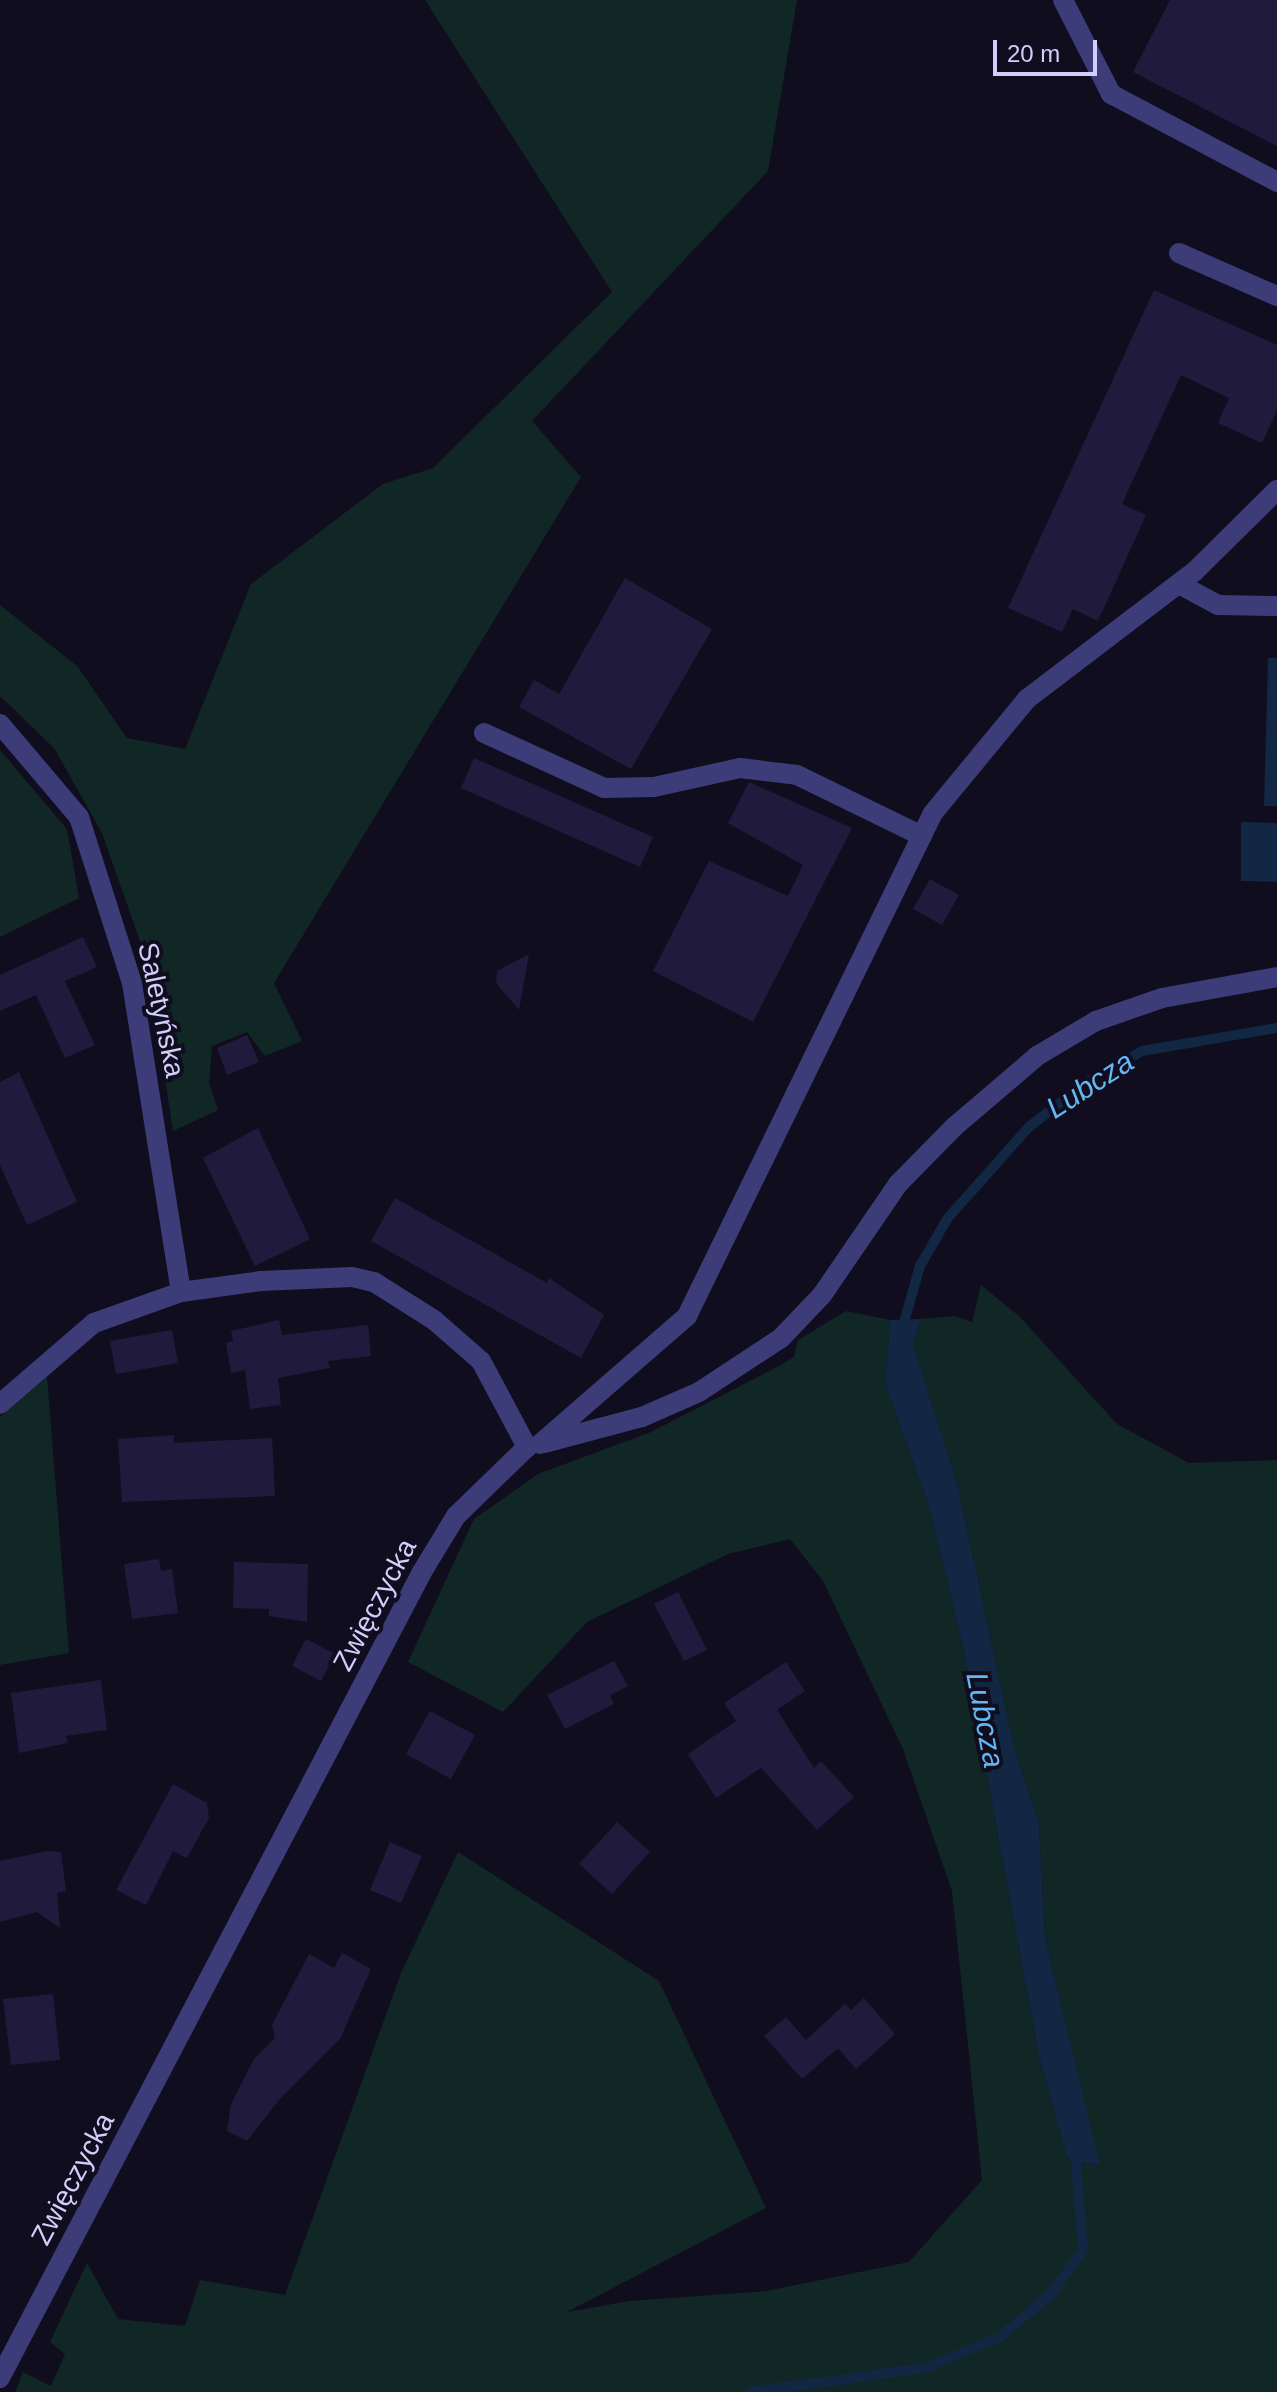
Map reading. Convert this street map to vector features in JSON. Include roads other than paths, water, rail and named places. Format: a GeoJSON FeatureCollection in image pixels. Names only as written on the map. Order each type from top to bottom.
{"type":"FeatureCollection","features":[{"type":"Feature","properties":{"kind":"street"},"geometry":{"type":"LineString","coordinates":[[1063,0],[1111,94],[1277,182]]}},
{"type":"Feature","properties":{"kind":"street"},"geometry":{"type":"LineString","coordinates":[[1179,253],[1277,296]]}},
{"type":"Feature","properties":{"kind":"street","name":"Zwięczycka"},"geometry":{"type":"LineString","coordinates":[[0,2378],[422,1572],[456,1516],[687,1316],[933,813],[1027,699],[1179,584],[1277,490]]}},
{"type":"Feature","properties":{"kind":"street"},"geometry":{"type":"LineString","coordinates":[[1179,584],[1218,605],[1277,606]]}},
{"type":"Feature","properties":{"kind":"street","name":"Saletyńska"},"geometry":{"type":"LineString","coordinates":[[0,724],[79,817],[132,983],[181,1292]]}},
{"type":"Feature","properties":{"kind":"street"},"geometry":{"type":"LineString","coordinates":[[484,733],[604,788],[654,787],[740,768],[797,775],[922,836]]}},
{"type":"Feature","properties":{"kind":"street"},"geometry":{"type":"LineString","coordinates":[[0,1404],[94,1323],[181,1292],[261,1281],[352,1277],[374,1282],[434,1320],[481,1361],[534,1446],[642,1417],[742,1368],[781,1338],[822,1295],[898,1184],[1037,1056],[1096,1021],[1162,998],[1277,977]]}},
{"type":"Feature","properties":{"kind":"water"},"geometry":{"type":"Polygon","coordinates":[[[1268,658],[1277,658],[1277,806],[1264,806],[1268,658]]]}},
{"type":"Feature","properties":{"kind":"water"},"geometry":{"type":"Polygon","coordinates":[[[1241,822],[1277,823],[1277,882],[1241,881],[1241,822]]]}},
{"type":"Feature","properties":{"kind":"water"},"geometry":{"type":"Polygon","coordinates":[[[921,1319],[913,1344],[957,1483],[1016,1755],[1039,1823],[1045,1937],[1100,2166],[1067,2158],[1039,2056],[964,1652],[930,1509],[885,1384],[890,1320],[921,1319]]]}},
{"type":"Feature","properties":{"kind":"waterway","name":"Lubcza"},"geometry":{"type":"LineString","coordinates":[[901,1333],[920,1266],[947,1219],[1030,1126],[1090,1080],[1142,1051],[1277,1028]]}},
{"type":"Feature","properties":{"kind":"waterway","name":"Lubcza"},"geometry":{"type":"LineString","coordinates":[[750,2392],[925,2368],[1000,2337],[1051,2294],[1083,2250],[1075,2148]]}}]}
